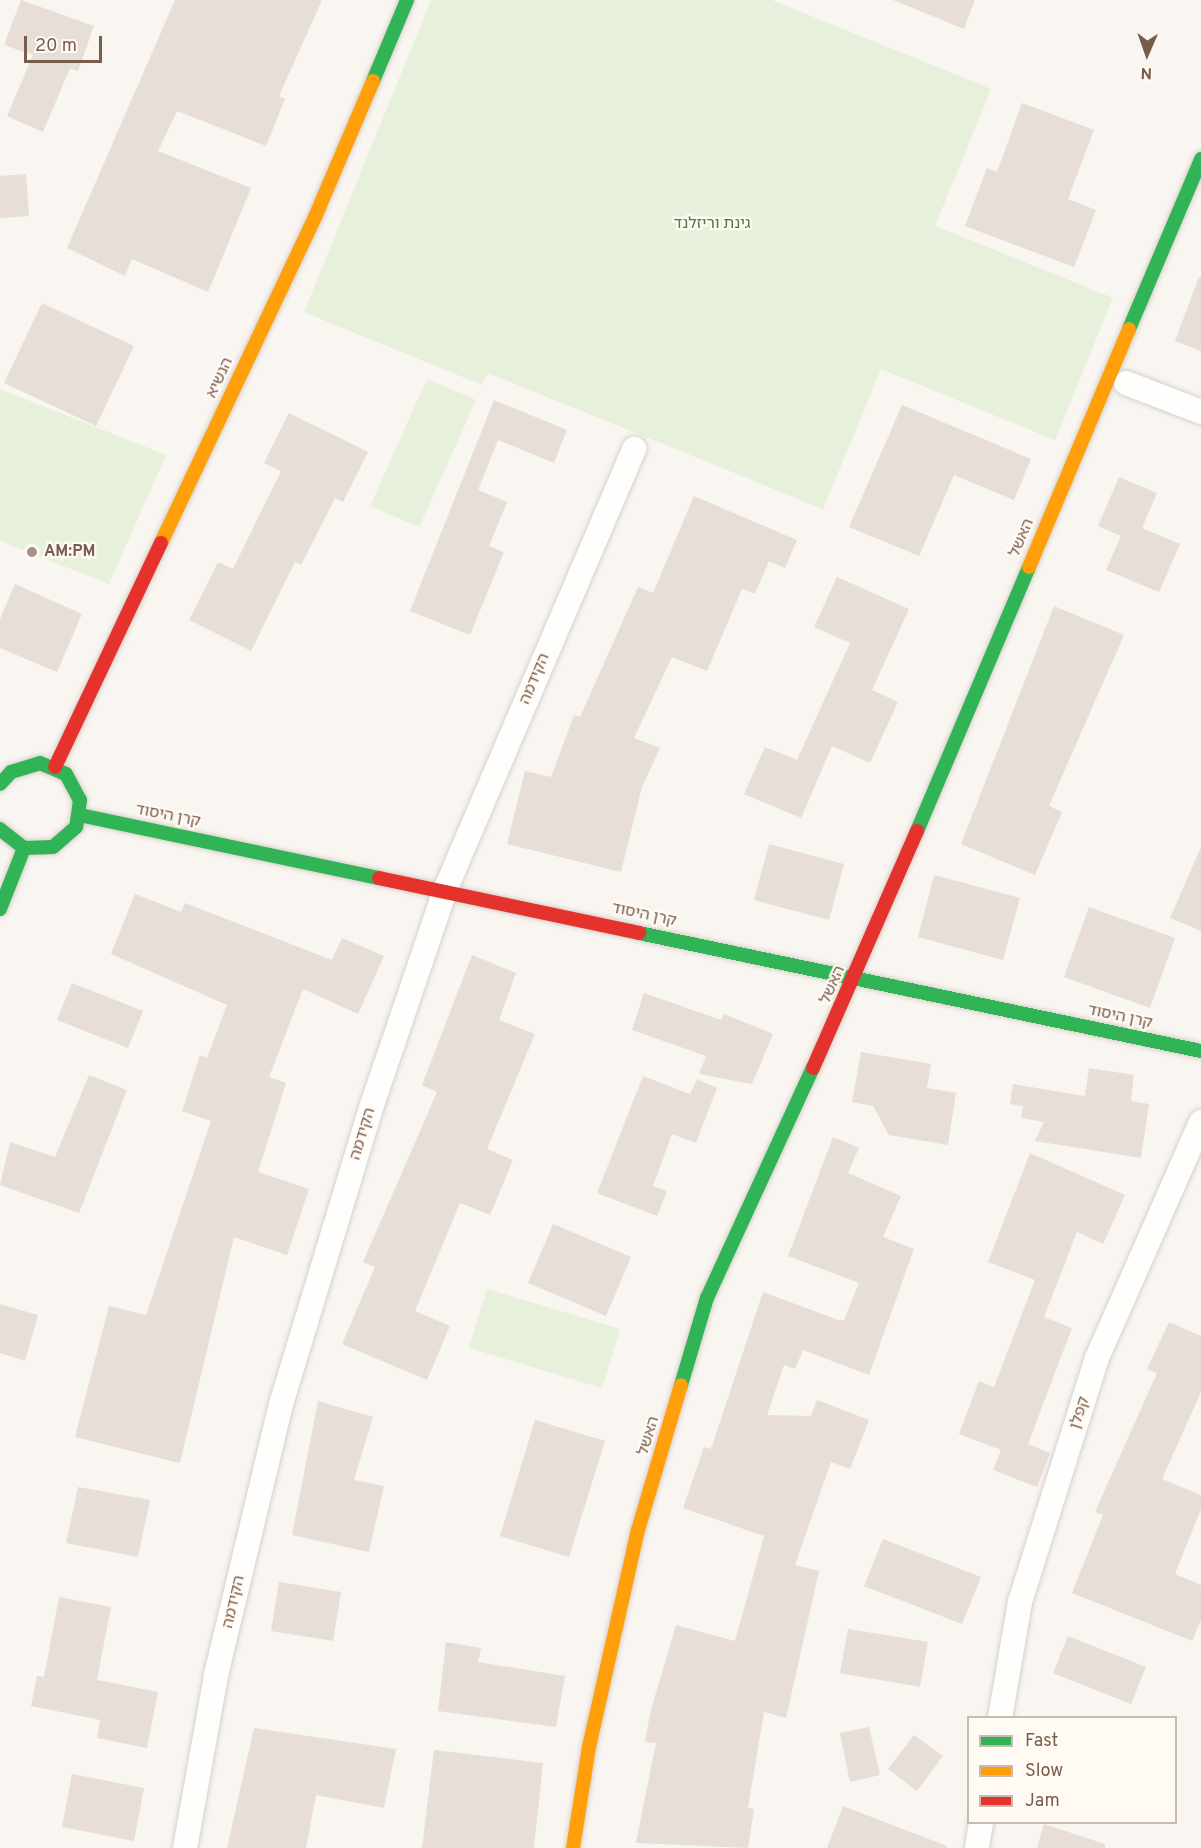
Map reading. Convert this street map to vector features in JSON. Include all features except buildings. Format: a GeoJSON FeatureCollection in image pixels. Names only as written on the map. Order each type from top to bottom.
{"type":"FeatureCollection","features":[{"type":"Feature","properties":{"kind":"street","name":"הנשיא"},"geometry":{"type":"LineString","coordinates":[[55,767],[315,217],[407,0]]}},
{"type":"Feature","properties":{"kind":"street","name":"האשל"},"geometry":{"type":"LineString","coordinates":[[573,1848],[589,1747],[638,1530],[707,1298],[855,978],[1201,159]]}},
{"type":"Feature","properties":{"kind":"street"},"geometry":{"type":"LineString","coordinates":[[1126,383],[1201,412]]}},
{"type":"Feature","properties":{"kind":"street","name":"הקידמה"},"geometry":{"type":"LineString","coordinates":[[185,1848],[216,1675],[282,1401],[372,1105],[446,888],[634,449]]}},
{"type":"Feature","properties":{"kind":"street"},"geometry":{"type":"LineString","coordinates":[[0,784],[25,765],[55,767],[76,785],[80,815],[66,839],[53,847],[24,848],[0,829]]}},
{"type":"Feature","properties":{"kind":"street","name":"קרן היסוד"},"geometry":{"type":"LineString","coordinates":[[80,815],[446,888],[1201,1051]]}},
{"type":"Feature","properties":{"kind":"street"},"geometry":{"type":"LineString","coordinates":[[0,909],[24,848]]}},
{"type":"Feature","properties":{"kind":"street","name":"קפלן"},"geometry":{"type":"LineString","coordinates":[[1000,1716],[1020,1602],[1097,1358],[1201,1122]]}},
{"type":"Feature","properties":{"kind":"street"},"geometry":{"type":"LineString","coordinates":[[977,1848],[981,1824]]}},
{"type":"Feature","properties":{"kind":"green space","name":"גינת וריזלנד"},"geometry":{"type":"Polygon","coordinates":[[[431,0],[772,0],[991,89],[935,226],[1113,298],[1055,440],[881,369],[823,509],[488,373],[482,385],[304,312],[431,0]]]}},
{"type":"Feature","properties":{"kind":"green space"},"geometry":{"type":"Polygon","coordinates":[[[427,379],[476,400],[419,527],[370,506],[427,379]]]}},
{"type":"Feature","properties":{"kind":"green space"},"geometry":{"type":"Polygon","coordinates":[[[0,389],[166,455],[109,584],[0,541],[0,389]]]}},
{"type":"Feature","properties":{"kind":"green space"},"geometry":{"type":"Polygon","coordinates":[[[487,1289],[620,1329],[602,1388],[469,1348],[487,1289]]]}},
{"type":"Feature","properties":{"kind":"traffic: fast"},"geometry":{"type":"LineString","coordinates":[[373,81],[407,0]]}},
{"type":"Feature","properties":{"kind":"traffic: fast"},"geometry":{"type":"LineString","coordinates":[[1129,329],[1201,159]]}},
{"type":"Feature","properties":{"kind":"traffic: fast"},"geometry":{"type":"LineString","coordinates":[[917,831],[1029,567]]}},
{"type":"Feature","properties":{"kind":"traffic: fast"},"geometry":{"type":"LineString","coordinates":[[0,784],[11,772],[40,763],[66,774],[80,800],[76,827],[53,847],[24,848],[0,829]]}},
{"type":"Feature","properties":{"kind":"traffic: fast"},"geometry":{"type":"LineString","coordinates":[[80,815],[379,878]]}},
{"type":"Feature","properties":{"kind":"traffic: fast"},"geometry":{"type":"LineString","coordinates":[[0,909],[24,848]]}},
{"type":"Feature","properties":{"kind":"traffic: fast"},"geometry":{"type":"LineString","coordinates":[[639,933],[1201,1051]]}},
{"type":"Feature","properties":{"kind":"traffic: fast"},"geometry":{"type":"LineString","coordinates":[[681,1385],[707,1298],[813,1068]]}},
{"type":"Feature","properties":{"kind":"traffic: slow"},"geometry":{"type":"LineString","coordinates":[[161,543],[315,217],[373,81]]}},
{"type":"Feature","properties":{"kind":"traffic: slow"},"geometry":{"type":"LineString","coordinates":[[1029,567],[1129,329]]}},
{"type":"Feature","properties":{"kind":"traffic: slow"},"geometry":{"type":"LineString","coordinates":[[573,1848],[589,1747],[638,1530],[681,1385]]}},
{"type":"Feature","properties":{"kind":"traffic: jam"},"geometry":{"type":"LineString","coordinates":[[55,767],[161,543]]}},
{"type":"Feature","properties":{"kind":"traffic: jam"},"geometry":{"type":"LineString","coordinates":[[813,1068],[917,831]]}},
{"type":"Feature","properties":{"kind":"traffic: jam"},"geometry":{"type":"LineString","coordinates":[[379,878],[639,933]]}},
{"type":"Feature","properties":{"kind":"place","name":"AM:PM"},"geometry":{"type":"Point","coordinates":[32,552]}}]}
